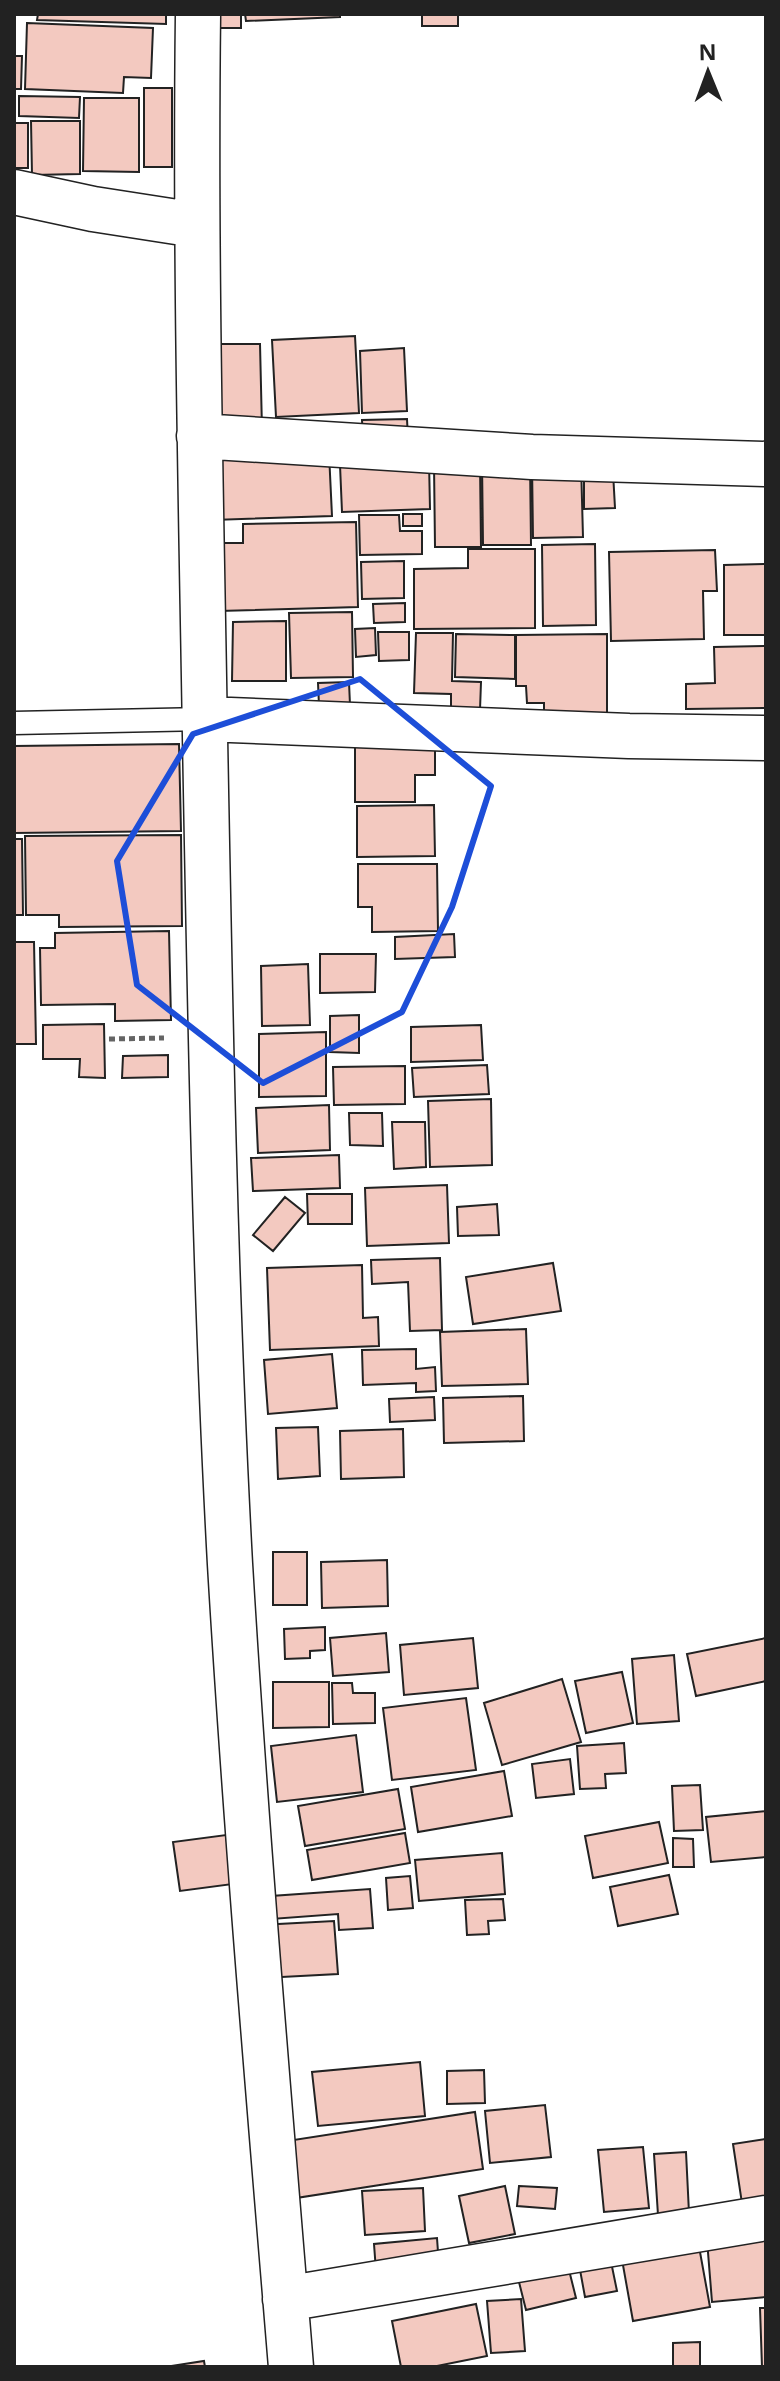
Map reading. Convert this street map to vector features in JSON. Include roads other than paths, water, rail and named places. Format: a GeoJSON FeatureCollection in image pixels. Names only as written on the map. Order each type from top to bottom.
{"type":"FeatureCollection","features":[{"type":"Feature","properties":{"kind":"street"},"geometry":{"type":"LineString","coordinates":[[198,14],[196,225],[199,436],[218,1260],[230,1556],[245,1807],[291,2367]]}},
{"type":"Feature","properties":{"kind":"street"},"geometry":{"type":"LineString","coordinates":[[14,192],[93,209],[196,225]]}},
{"type":"Feature","properties":{"kind":"street"},"geometry":{"type":"LineString","coordinates":[[199,436],[532,457],[766,464]]}},
{"type":"Feature","properties":{"kind":"street"},"geometry":{"type":"LineString","coordinates":[[205,719],[629,736],[766,738]]}},
{"type":"Feature","properties":{"kind":"street"},"geometry":{"type":"LineString","coordinates":[[285,2299],[766,2218]]}},
{"type":"Feature","properties":{"kind":"lane"},"geometry":{"type":"LineString","coordinates":[[14,723],[205,719]]}}]}
